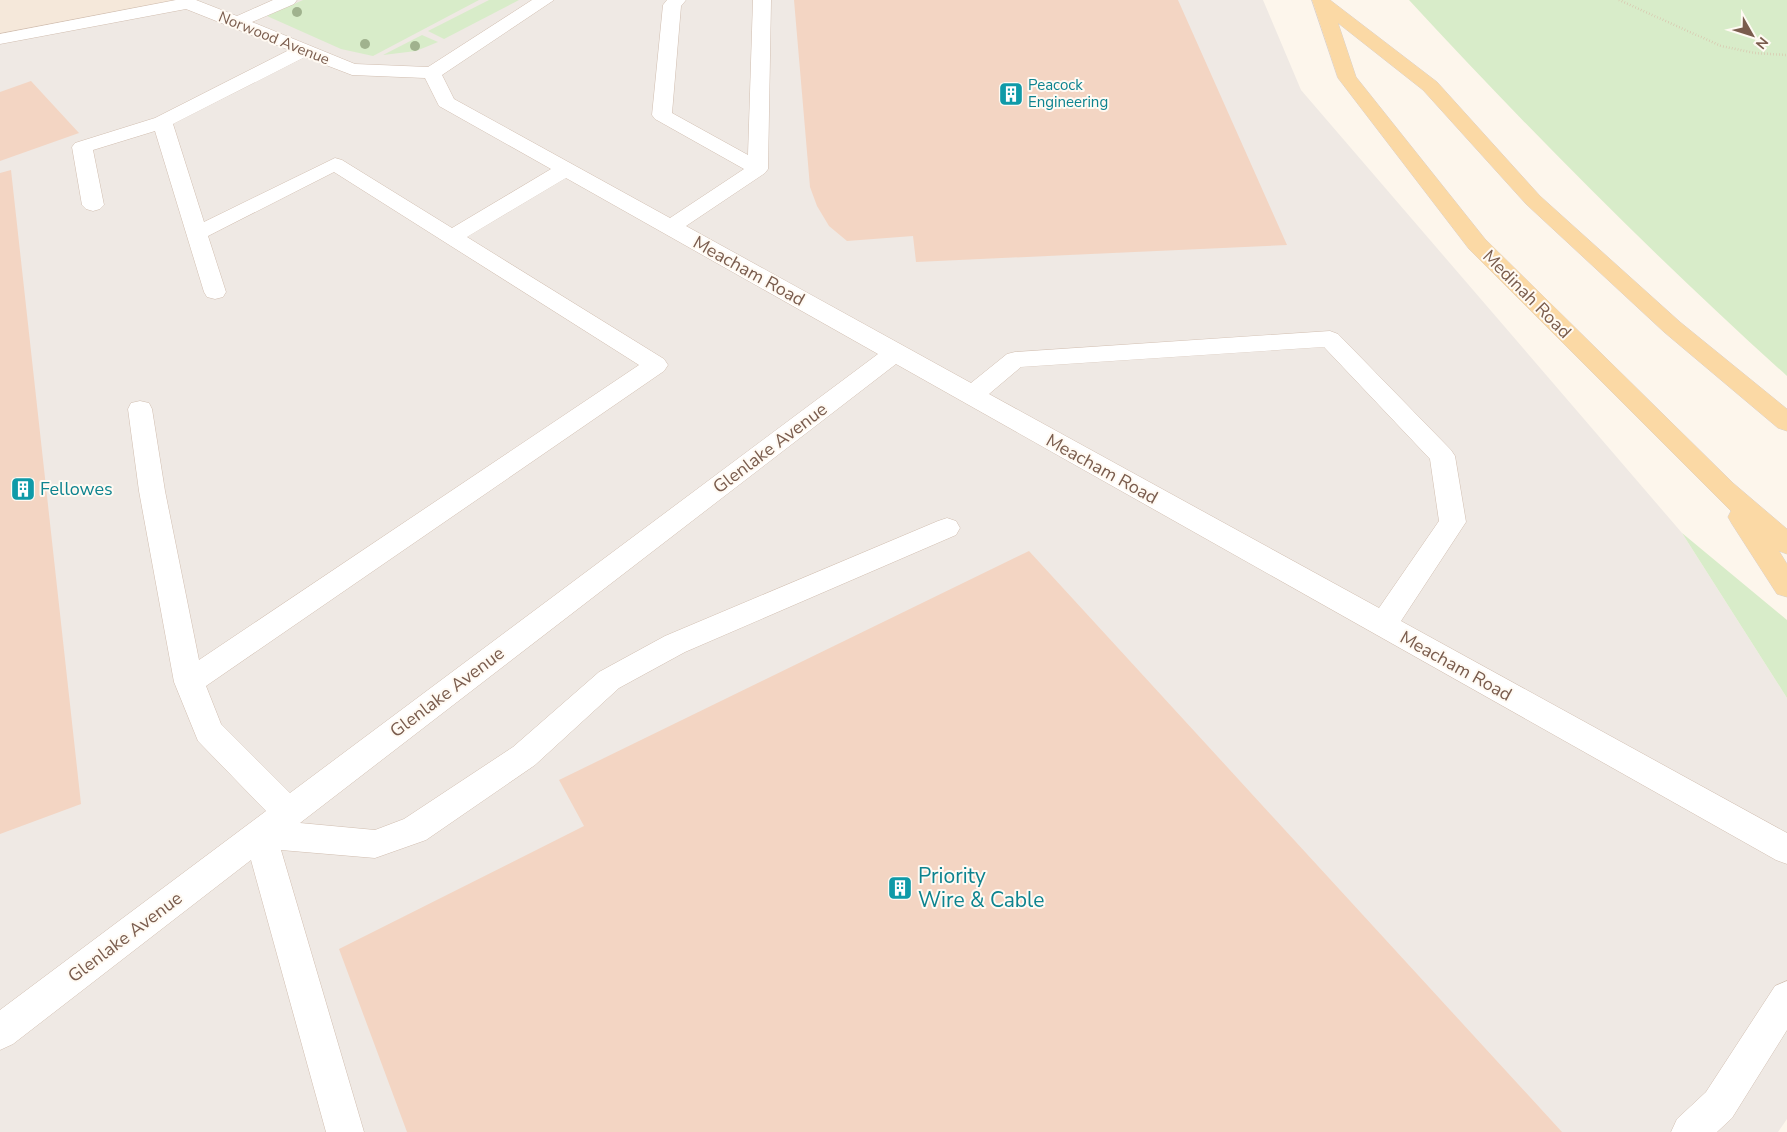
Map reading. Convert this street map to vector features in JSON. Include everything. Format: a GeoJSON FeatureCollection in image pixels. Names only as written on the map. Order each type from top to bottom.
{"type":"FeatureCollection","features":[{"type":"Feature","properties":{"kind":"main road","name":"Medinah Road"},"geometry":{"type":"LineString","coordinates":[[1322,1],[1430,86],[1533,200],[1672,327],[1787,422]]}},
{"type":"Feature","properties":{"kind":"main road","name":"Medinah Road"},"geometry":{"type":"LineString","coordinates":[[1322,1],[1348,78],[1476,244],[1724,490],[1787,544]]}},
{"type":"Feature","properties":{"kind":"main road"},"geometry":{"type":"LineString","coordinates":[[1724,490],[1787,586]]}},
{"type":"Feature","properties":{"kind":"street"},"geometry":{"type":"LineString","coordinates":[[236,23],[288,0]]}},
{"type":"Feature","properties":{"kind":"street"},"geometry":{"type":"LineString","coordinates":[[432,73],[520,14],[545,0]]}},
{"type":"Feature","properties":{"kind":"street"},"geometry":{"type":"LineString","coordinates":[[677,0],[672,4],[662,115],[758,169]]}},
{"type":"Feature","properties":{"kind":"street"},"geometry":{"type":"LineString","coordinates":[[758,169],[762,0]]}},
{"type":"Feature","properties":{"kind":"street","name":"Norwood Avenue"},"geometry":{"type":"LineString","coordinates":[[0,39],[185,2],[352,70],[432,73]]}},
{"type":"Feature","properties":{"kind":"street"},"geometry":{"type":"LineString","coordinates":[[93,205],[82,147],[162,122],[302,51]]}},
{"type":"Feature","properties":{"kind":"street","name":"Meacham Road"},"geometry":{"type":"LineString","coordinates":[[432,73],[446,102],[1787,850]]}},
{"type":"Feature","properties":{"kind":"street"},"geometry":{"type":"LineString","coordinates":[[162,122],[216,292]]}},
{"type":"Feature","properties":{"kind":"street"},"geometry":{"type":"LineString","coordinates":[[189,682],[656,365],[453,236],[335,164],[198,233]]}},
{"type":"Feature","properties":{"kind":"street"},"geometry":{"type":"LineString","coordinates":[[453,236],[566,169]]}},
{"type":"Feature","properties":{"kind":"street"},"geometry":{"type":"LineString","coordinates":[[670,227],[758,169]]}},
{"type":"Feature","properties":{"kind":"street"},"geometry":{"type":"LineString","coordinates":[[971,396],[1015,360],[1330,339],[1442,456],[1453,522],[1383,625]]}},
{"type":"Feature","properties":{"kind":"street","name":"Glenlake Avenue"},"geometry":{"type":"LineString","coordinates":[[0,1032],[894,353]]}},
{"type":"Feature","properties":{"kind":"street"},"geometry":{"type":"LineString","coordinates":[[140,409],[152,491],[189,682],[209,732],[289,813]]}},
{"type":"Feature","properties":{"kind":"street"},"geometry":{"type":"LineString","coordinates":[[345,1132],[260,834],[375,844],[415,830],[524,756],[609,680],[675,644],[946,528]]}},
{"type":"Feature","properties":{"kind":"street"},"geometry":{"type":"LineString","coordinates":[[1690,1132],[1719,1105],[1787,998]]}},
{"type":"Feature","properties":{"kind":"path"},"geometry":{"type":"LineString","coordinates":[[1619,0],[1721,46],[1755,53],[1786,55]]}},
{"type":"Feature","properties":{"kind":"shaded area"},"geometry":{"type":"Polygon","coordinates":[[[0,0],[195,0],[0,41],[0,0]]]}},
{"type":"Feature","properties":{"kind":"shaded area"},"geometry":{"type":"Polygon","coordinates":[[[195,0],[1263,0],[1301,90],[1682,533],[1787,698],[1787,1119],[1778,1132],[0,1132],[0,41],[195,0]]]}},
{"type":"Feature","properties":{"kind":"green space"},"geometry":{"type":"Polygon","coordinates":[[[303,0],[479,0],[373,56],[341,49],[267,16],[303,0]]]}},
{"type":"Feature","properties":{"kind":"green space"},"geometry":{"type":"Polygon","coordinates":[[[489,0],[519,0],[444,39],[428,31],[489,0]]]}},
{"type":"Feature","properties":{"kind":"green space"},"geometry":{"type":"Polygon","coordinates":[[[1409,0],[1787,0],[1787,376],[1641,239],[1501,97],[1409,0]]]}},
{"type":"Feature","properties":{"kind":"green space"},"geometry":{"type":"Polygon","coordinates":[[[422,35],[438,42],[416,51],[383,55],[422,35]]]}},
{"type":"Feature","properties":{"kind":"green space"},"geometry":{"type":"Polygon","coordinates":[[[1682,533],[1787,620],[1787,698],[1682,533]]]}},
{"type":"Feature","properties":{"kind":"building","name":"Peacock Engineering"},"geometry":{"type":"Polygon","coordinates":[[[794,0],[1178,0],[1287,245],[916,262],[913,236],[847,241],[829,226],[817,206],[810,187],[794,0]]]}},
{"type":"Feature","properties":{"kind":"building"},"geometry":{"type":"Polygon","coordinates":[[[31,81],[79,133],[0,161],[0,92],[31,81]]]}},
{"type":"Feature","properties":{"kind":"building","name":"Fellowes"},"geometry":{"type":"Polygon","coordinates":[[[11,170],[81,804],[0,834],[0,173],[11,170]]]}},
{"type":"Feature","properties":{"kind":"building","name":"Priority Wire & Cable"},"geometry":{"type":"Polygon","coordinates":[[[1029,551],[1562,1132],[407,1132],[339,949],[584,826],[559,780],[1029,551]]]}},
{"type":"Feature","properties":{"kind":"place","name":"Peacock Engineering"},"geometry":{"type":"Point","coordinates":[1011,94]}},
{"type":"Feature","properties":{"kind":"place","name":"Fellowes"},"geometry":{"type":"Point","coordinates":[23,489]}},
{"type":"Feature","properties":{"kind":"place","name":"Priority Wire & Cable"},"geometry":{"type":"Point","coordinates":[900,888]}}]}
